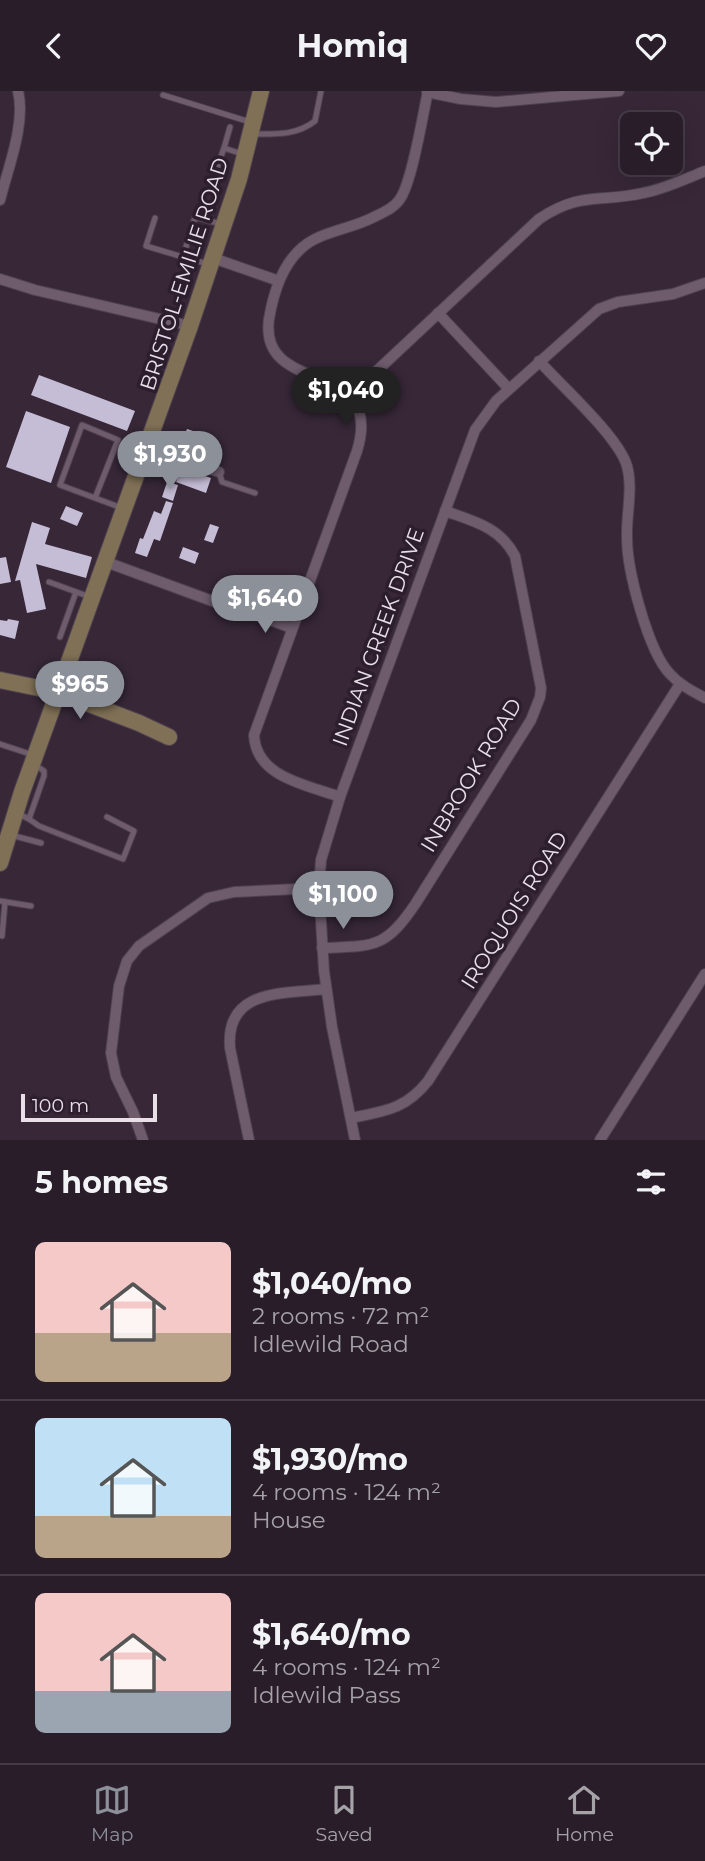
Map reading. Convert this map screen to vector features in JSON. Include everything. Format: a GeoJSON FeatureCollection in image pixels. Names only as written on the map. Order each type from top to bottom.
{"type":"FeatureCollection","features":[{"type":"Feature","properties":{"kind":"street"},"geometry":{"type":"LineString","coordinates":[[0,200],[18,125],[18,91]]}},
{"type":"Feature","properties":{"kind":"street","name":"BRISTOL-EMILIE ROAD"},"geometry":{"type":"LineString","coordinates":[[0,863],[8,834],[22,816],[33,759],[125,510],[212,261],[245,155],[261,91]]}},
{"type":"Feature","properties":{"kind":"street"},"geometry":{"type":"LineString","coordinates":[[340,797],[274,771],[261,760],[257,750],[256,726],[361,436],[361,414],[350,396],[335,385],[295,369],[274,349],[268,331],[279,281],[293,257],[313,240],[365,222],[388,210],[399,200],[406,185],[427,92],[483,103],[619,91]]}},
{"type":"Feature","properties":{"kind":"street"},"geometry":{"type":"LineString","coordinates":[[350,396],[539,219],[557,207],[581,199],[645,193],[705,171]]}},
{"type":"Feature","properties":{"kind":"street"},"geometry":{"type":"LineString","coordinates":[[212,261],[279,281]]}},
{"type":"Feature","properties":{"kind":"street"},"geometry":{"type":"LineString","coordinates":[[0,279],[35,291],[190,326]]}},
{"type":"Feature","properties":{"kind":"street","name":"INDIAN CREEK DRIVE"},"geometry":{"type":"LineString","coordinates":[[355,1140],[326,989],[319,888],[324,845],[475,430],[484,415],[509,389],[599,309],[618,302],[673,294],[705,283]]}},
{"type":"Feature","properties":{"kind":"street"},"geometry":{"type":"LineString","coordinates":[[438,313],[509,389]]}},
{"type":"Feature","properties":{"kind":"street"},"geometry":{"type":"LineString","coordinates":[[539,362],[621,452],[629,475],[626,538],[632,578],[654,649],[668,673],[680,684],[705,698]]}},
{"type":"Feature","properties":{"kind":"street"},"geometry":{"type":"LineString","coordinates":[[147,448],[219,472]]}},
{"type":"Feature","properties":{"kind":"street","name":"INBROOK ROAD"},"geometry":{"type":"LineString","coordinates":[[322,948],[374,945],[397,930],[531,720],[540,697],[539,670],[515,556],[508,543],[493,529],[444,510]]}},
{"type":"Feature","properties":{"kind":"street"},"geometry":{"type":"LineString","coordinates":[[106,562],[215,602]]}},
{"type":"Feature","properties":{"kind":"street"},"geometry":{"type":"LineString","coordinates":[[248,612],[292,628]]}},
{"type":"Feature","properties":{"kind":"street"},"geometry":{"type":"LineString","coordinates":[[0,680],[58,692],[169,737]]}},
{"type":"Feature","properties":{"kind":"street","name":"IROQUOIS ROAD"},"geometry":{"type":"LineString","coordinates":[[351,1118],[399,1107],[417,1095],[428,1081],[680,684]]}},
{"type":"Feature","properties":{"kind":"street"},"geometry":{"type":"LineString","coordinates":[[143,1140],[117,1077],[111,1053],[119,986],[127,961],[139,946],[208,898],[234,892],[319,888]]}},
{"type":"Feature","properties":{"kind":"street"},"geometry":{"type":"LineString","coordinates":[[600,1140],[705,974]]}},
{"type":"Feature","properties":{"kind":"street"},"geometry":{"type":"LineString","coordinates":[[249,1140],[230,1048],[229,1036],[236,1015],[248,1002],[262,996],[326,989]]}},
{"type":"Feature","properties":{"kind":"lane"},"geometry":{"type":"LineString","coordinates":[[163,95],[252,128],[286,134],[304,130],[315,121],[321,91]]}},
{"type":"Feature","properties":{"kind":"lane"},"geometry":{"type":"LineString","coordinates":[[216,171],[230,127]]}},
{"type":"Feature","properties":{"kind":"lane"},"geometry":{"type":"LineString","coordinates":[[224,148],[245,155]]}},
{"type":"Feature","properties":{"kind":"lane"},"geometry":{"type":"LineString","coordinates":[[183,257],[195,217],[224,225]]}},
{"type":"Feature","properties":{"kind":"lane"},"geometry":{"type":"LineString","coordinates":[[155,218],[146,246],[183,257],[212,261]]}},
{"type":"Feature","properties":{"kind":"lane"},"geometry":{"type":"LineString","coordinates":[[95,498],[118,440],[82,425],[60,485],[125,510]]}},
{"type":"Feature","properties":{"kind":"lane"},"geometry":{"type":"LineString","coordinates":[[219,472],[222,482],[255,493]]}},
{"type":"Feature","properties":{"kind":"lane"},"geometry":{"type":"LineString","coordinates":[[49,582],[93,598]]}},
{"type":"Feature","properties":{"kind":"lane"},"geometry":{"type":"LineString","coordinates":[[60,637],[76,592]]}},
{"type":"Feature","properties":{"kind":"lane"},"geometry":{"type":"LineString","coordinates":[[0,744],[33,759]]}},
{"type":"Feature","properties":{"kind":"lane"},"geometry":{"type":"LineString","coordinates":[[22,816],[39,826],[123,859],[134,831],[107,817]]}},
{"type":"Feature","properties":{"kind":"lane"},"geometry":{"type":"LineString","coordinates":[[8,834],[41,843]]}},
{"type":"Feature","properties":{"kind":"lane"},"geometry":{"type":"LineString","coordinates":[[2,936],[3,902],[31,906]]}},
{"type":"Feature","properties":{"kind":"building"},"geometry":{"type":"Polygon","coordinates":[[[39,375],[135,411],[127,431],[31,395],[39,375]]]}},
{"type":"Feature","properties":{"kind":"building"},"geometry":{"type":"Polygon","coordinates":[[[26,411],[70,427],[51,483],[6,467],[26,411]]]}},
{"type":"Feature","properties":{"kind":"building"},"geometry":{"type":"Polygon","coordinates":[[[187,429],[199,433],[194,445],[199,447],[196,456],[179,451],[187,429]]]}},
{"type":"Feature","properties":{"kind":"building"},"geometry":{"type":"Polygon","coordinates":[[[181,468],[211,478],[206,493],[176,482],[181,468]]]}},
{"type":"Feature","properties":{"kind":"building"},"geometry":{"type":"Polygon","coordinates":[[[167,482],[178,485],[173,501],[162,497],[167,482]]]}},
{"type":"Feature","properties":{"kind":"building"},"geometry":{"type":"Polygon","coordinates":[[[166,501],[173,503],[160,541],[154,539],[147,557],[135,553],[154,511],[161,514],[166,501]]]}},
{"type":"Feature","properties":{"kind":"building"},"geometry":{"type":"Polygon","coordinates":[[[66,506],[83,513],[77,526],[60,519],[66,506]]]}},
{"type":"Feature","properties":{"kind":"building"},"geometry":{"type":"Polygon","coordinates":[[[32,522],[50,528],[45,544],[92,557],[86,578],[36,564],[46,609],[27,613],[20,580],[15,581],[32,522]]]}},
{"type":"Feature","properties":{"kind":"building"},"geometry":{"type":"Polygon","coordinates":[[[210,524],[219,527],[213,543],[204,540],[210,524]]]}},
{"type":"Feature","properties":{"kind":"building"},"geometry":{"type":"Polygon","coordinates":[[[183,547],[199,553],[195,564],[179,558],[183,547]]]}},
{"type":"Feature","properties":{"kind":"building"},"geometry":{"type":"Polygon","coordinates":[[[6,557],[11,582],[0,584],[0,558],[6,557]]]}},
{"type":"Feature","properties":{"kind":"building"},"geometry":{"type":"Polygon","coordinates":[[[0,620],[19,621],[15,639],[0,635],[0,620]]]}}]}
